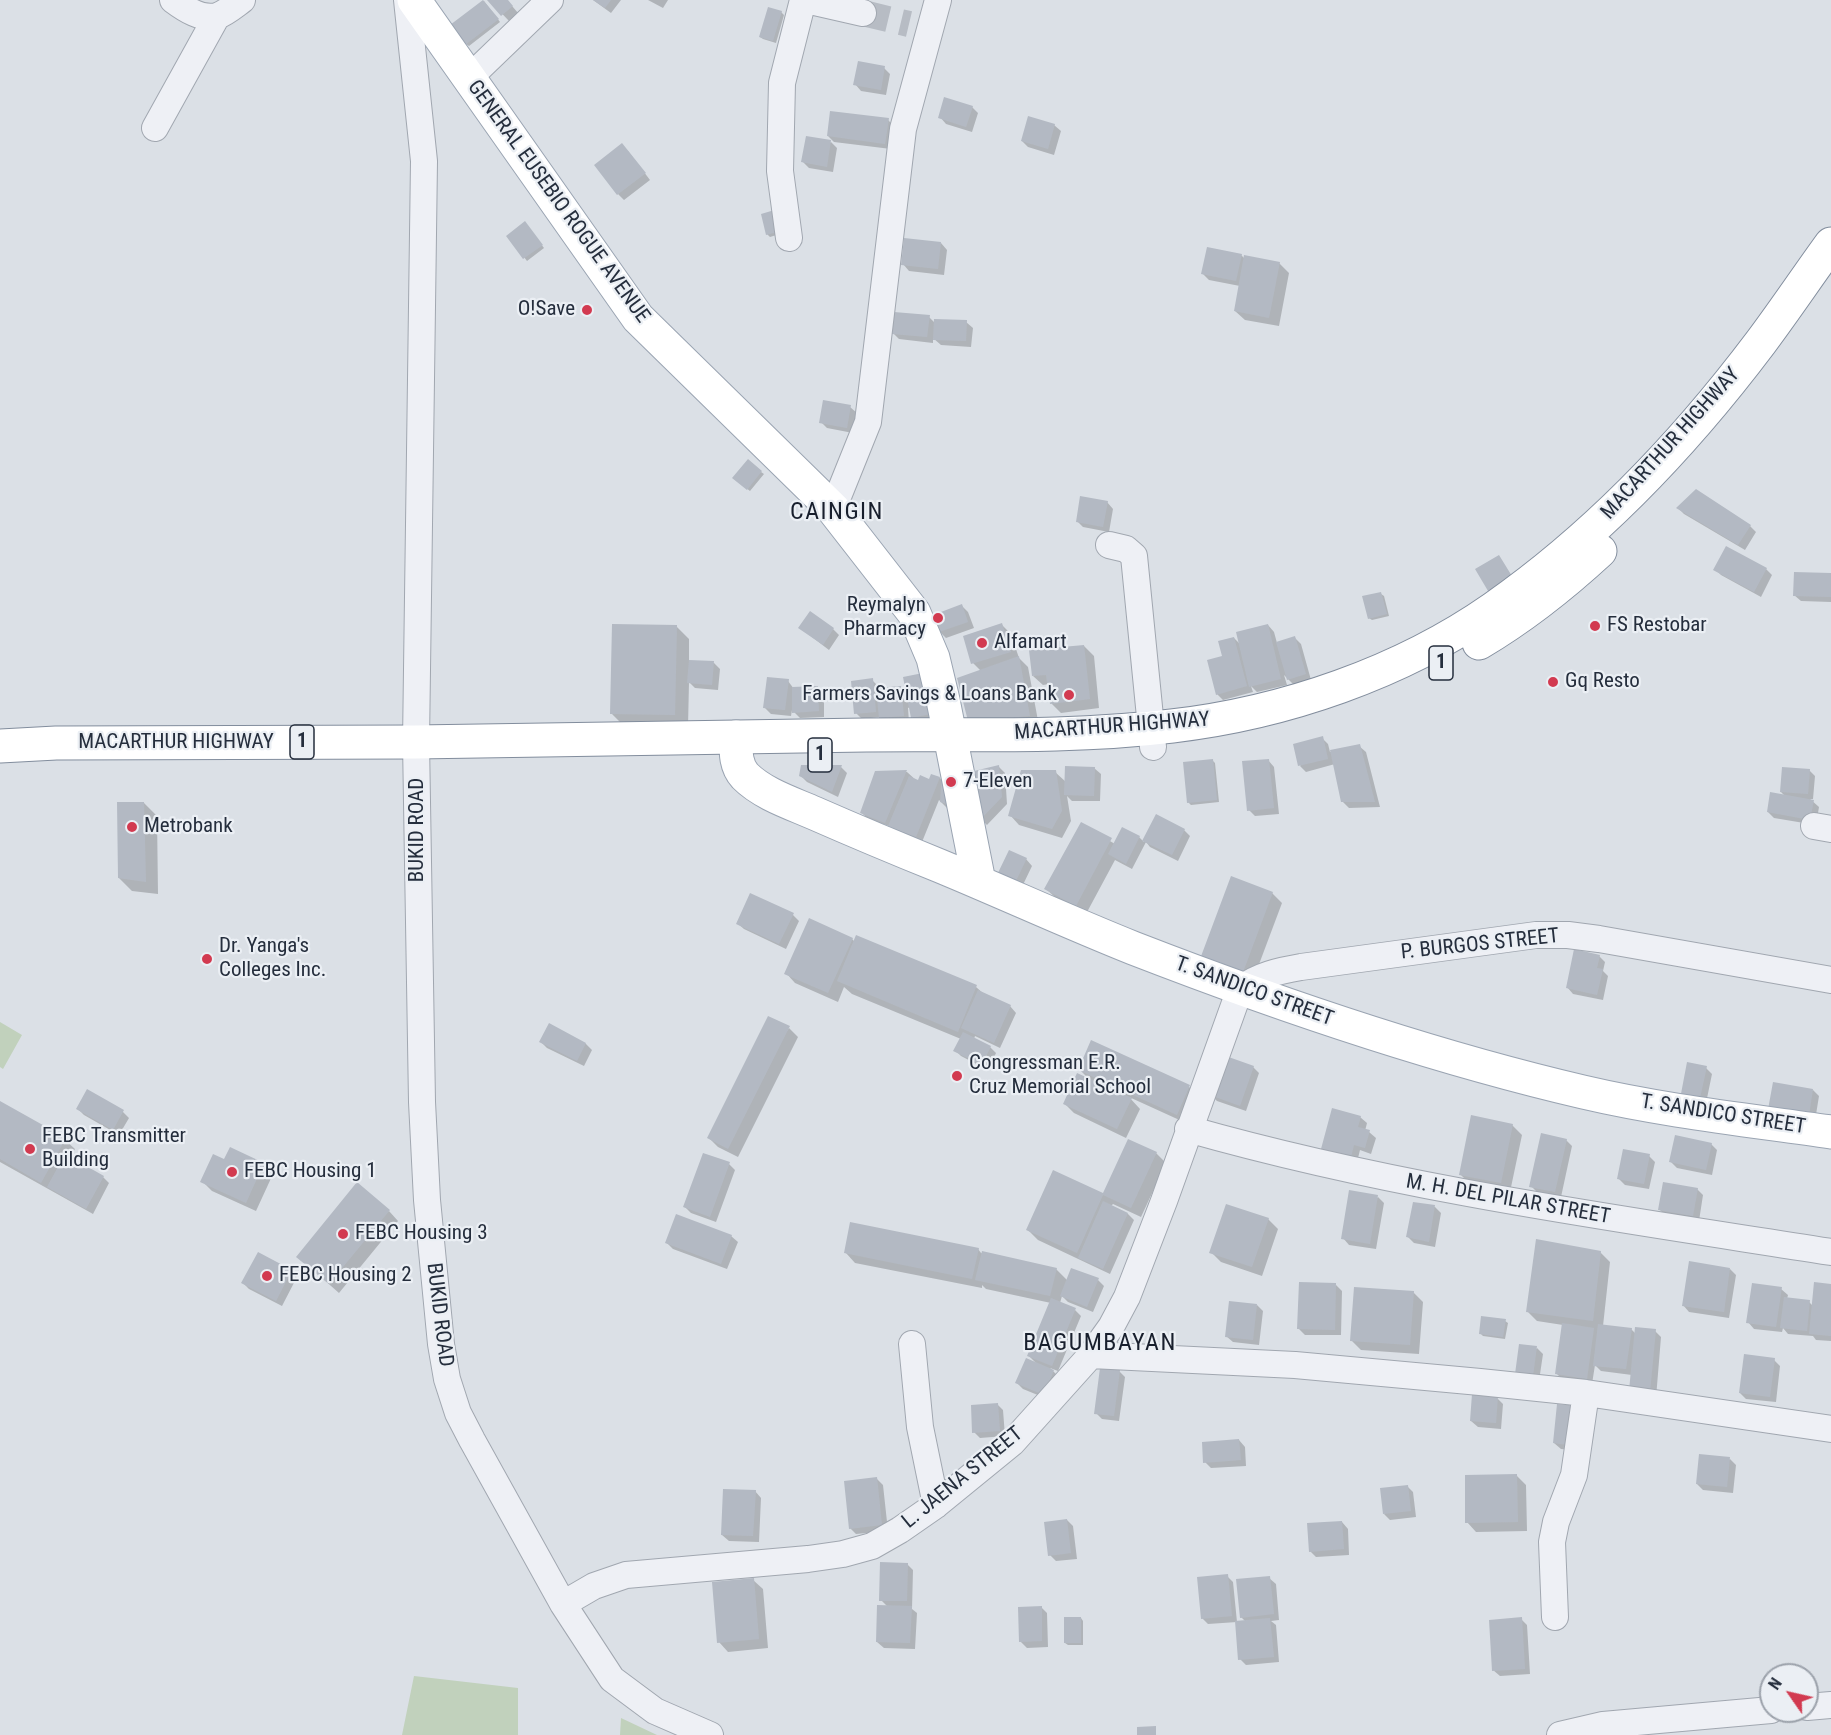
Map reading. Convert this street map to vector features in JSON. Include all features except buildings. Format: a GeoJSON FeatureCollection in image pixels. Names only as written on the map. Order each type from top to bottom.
{"type":"FeatureCollection","features":[{"type":"Feature","properties":{"kind":"main road","name":"GENERAL EUSEBIO ROGUE AVENUE"},"geometry":{"type":"LineString","coordinates":[[414,0],[638,318],[833,509],[914,613],[933,658],[980,882]]}},
{"type":"Feature","properties":{"kind":"main road","name":"MACARTHUR HIGHWAY"},"geometry":{"type":"LineString","coordinates":[[1152,738],[1319,694],[1416,654],[1494,608],[1569,550],[1638,487],[1762,341],[1831,244]]}},
{"type":"Feature","properties":{"kind":"main road","name":"MACARTHUR HIGHWAY"},"geometry":{"type":"LineString","coordinates":[[0,746],[56,743],[417,750],[460,740],[604,741],[660,756],[736,746],[952,744],[1078,733],[1152,738],[1254,732],[1333,709],[1374,694],[1461,653],[1507,627],[1576,573],[1658,495],[1738,401],[1831,282]]}},
{"type":"Feature","properties":{"kind":"main road","name":"T. SANDICO STREET"},"geometry":{"type":"LineString","coordinates":[[736,746],[743,774],[775,795],[887,845],[1131,947],[1240,988],[1405,1045],[1584,1092],[1677,1110],[1831,1132]]}},
{"type":"Feature","properties":{"kind":"street"},"geometry":{"type":"LineString","coordinates":[[173,0],[183,8],[202,16],[217,16]]}},
{"type":"Feature","properties":{"kind":"street"},"geometry":{"type":"LineString","coordinates":[[154,128],[217,16],[242,0]]}},
{"type":"Feature","properties":{"kind":"street","name":"BUKID ROAD"},"geometry":{"type":"LineString","coordinates":[[407,0],[424,161],[417,750],[422,1102],[428,1210],[441,1344],[447,1379],[458,1413],[563,1604],[612,1679],[655,1711],[710,1735]]}},
{"type":"Feature","properties":{"kind":"street"},"geometry":{"type":"LineString","coordinates":[[469,78],[549,0]]}},
{"type":"Feature","properties":{"kind":"street"},"geometry":{"type":"LineString","coordinates":[[833,509],[868,422],[903,129],[921,25],[938,0]]}},
{"type":"Feature","properties":{"kind":"street"},"geometry":{"type":"LineString","coordinates":[[789,238],[780,171],[782,83],[797,2],[863,13]]}},
{"type":"Feature","properties":{"kind":"street"},"geometry":{"type":"LineString","coordinates":[[1109,545],[1126,549],[1134,556],[1152,738]]}},
{"type":"Feature","properties":{"kind":"street","name":"P. BURGOS STREET"},"geometry":{"type":"LineString","coordinates":[[1240,988],[1264,975],[1301,967],[1536,935],[1568,935],[1599,939],[1831,980]]}},
{"type":"Feature","properties":{"kind":"street","name":"L. JAENA STREET"},"geometry":{"type":"LineString","coordinates":[[563,1604],[594,1586],[626,1575],[808,1559],[843,1554],[872,1546],[936,1505],[1012,1443],[1091,1355],[1127,1297],[1240,988]]}},
{"type":"Feature","properties":{"kind":"street","name":"M. H. DEL PILAR STREET"},"geometry":{"type":"LineString","coordinates":[[1188,1129],[1268,1152],[1419,1185],[1831,1252]]}},
{"type":"Feature","properties":{"kind":"street"},"geometry":{"type":"LineString","coordinates":[[912,1344],[920,1427],[936,1505]]}},
{"type":"Feature","properties":{"kind":"street"},"geometry":{"type":"LineString","coordinates":[[1091,1355],[1295,1365],[1586,1393],[1831,1428]]}},
{"type":"Feature","properties":{"kind":"street"},"geometry":{"type":"LineString","coordinates":[[1555,1617],[1552,1542],[1556,1522],[1574,1475],[1586,1393]]}},
{"type":"Feature","properties":{"kind":"street"},"geometry":{"type":"LineString","coordinates":[[1560,1735],[1603,1725],[1759,1711]]}},
{"type":"Feature","properties":{"kind":"green space"},"geometry":{"type":"Polygon","coordinates":[[[0,1022],[22,1035],[3,1069],[0,1067],[0,1022]]]}},
{"type":"Feature","properties":{"kind":"green space"},"geometry":{"type":"Polygon","coordinates":[[[414,1676],[518,1688],[518,1735],[402,1735],[414,1676]]]}},
{"type":"Feature","properties":{"kind":"green space"},"geometry":{"type":"Polygon","coordinates":[[[621,1718],[657,1735],[620,1735],[621,1718]]]}},
{"type":"Feature","properties":{"kind":"tunnel"},"geometry":{"type":"LineString","coordinates":[[863,13],[909,24]]}},
{"type":"Feature","properties":{"kind":"place","name":"O!Save"},"geometry":{"type":"Point","coordinates":[587,310]}},
{"type":"Feature","properties":{"kind":"place","name":"Reymalyn Pharmacy"},"geometry":{"type":"Point","coordinates":[938,618]}},
{"type":"Feature","properties":{"kind":"place","name":"FS Restobar"},"geometry":{"type":"Point","coordinates":[1595,626]}},
{"type":"Feature","properties":{"kind":"place","name":"Alfamart"},"geometry":{"type":"Point","coordinates":[982,643]}},
{"type":"Feature","properties":{"kind":"place","name":"Gq Resto"},"geometry":{"type":"Point","coordinates":[1553,682]}},
{"type":"Feature","properties":{"kind":"place","name":"Farmers Savings & Loans Bank"},"geometry":{"type":"Point","coordinates":[1069,695]}},
{"type":"Feature","properties":{"kind":"place","name":"7-Eleven"},"geometry":{"type":"Point","coordinates":[951,782]}},
{"type":"Feature","properties":{"kind":"place","name":"Metrobank"},"geometry":{"type":"Point","coordinates":[132,827]}},
{"type":"Feature","properties":{"kind":"place","name":"Dr. Yanga's Colleges Inc."},"geometry":{"type":"Point","coordinates":[207,959]}},
{"type":"Feature","properties":{"kind":"place","name":"Congressman E.R. Cruz Memorial School"},"geometry":{"type":"Point","coordinates":[957,1076]}},
{"type":"Feature","properties":{"kind":"place","name":"FEBC Transmitter Building"},"geometry":{"type":"Point","coordinates":[30,1149]}},
{"type":"Feature","properties":{"kind":"place","name":"FEBC Housing 1"},"geometry":{"type":"Point","coordinates":[232,1172]}},
{"type":"Feature","properties":{"kind":"place","name":"FEBC Housing 3"},"geometry":{"type":"Point","coordinates":[343,1234]}},
{"type":"Feature","properties":{"kind":"place","name":"FEBC Housing 2"},"geometry":{"type":"Point","coordinates":[267,1276]}},
{"type":"Feature","properties":{"kind":"district","name":"CAINGIN"},"geometry":{"type":"Point","coordinates":[837,513]}},
{"type":"Feature","properties":{"kind":"district","name":"BAGUMBAYAN"},"geometry":{"type":"Point","coordinates":[1100,1344]}}]}
